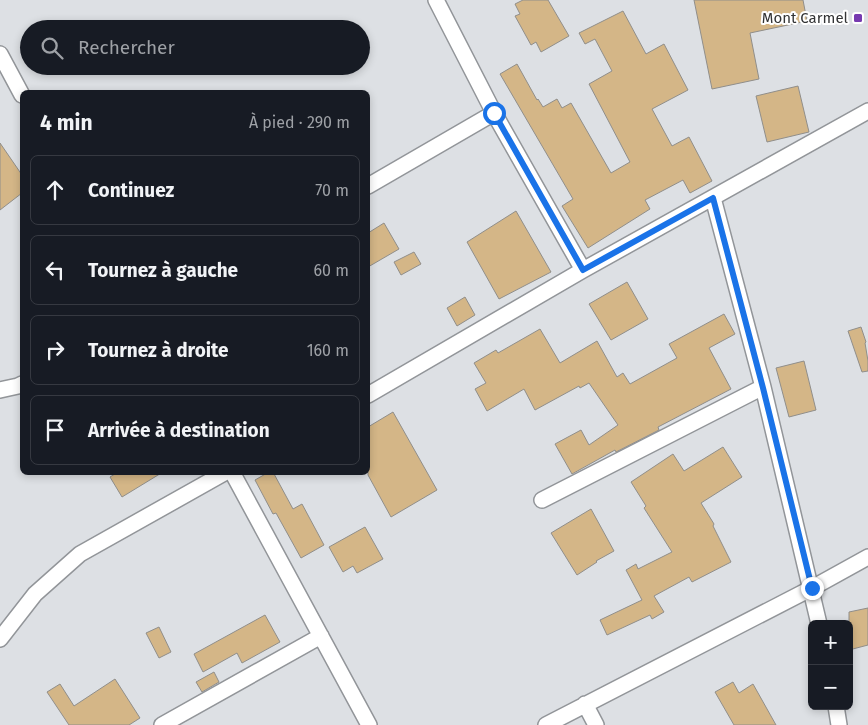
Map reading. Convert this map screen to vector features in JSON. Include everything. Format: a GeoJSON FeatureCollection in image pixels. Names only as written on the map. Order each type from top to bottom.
{"type":"FeatureCollection","features":[{"type":"Feature","properties":{"kind":"street"},"geometry":{"type":"LineString","coordinates":[[436,0],[494,113],[583,270]]}},
{"type":"Feature","properties":{"kind":"street"},"geometry":{"type":"LineString","coordinates":[[0,54],[20,91]]}},
{"type":"Feature","properties":{"kind":"street"},"geometry":{"type":"LineString","coordinates":[[370,394],[583,270],[868,111]]}},
{"type":"Feature","properties":{"kind":"street"},"geometry":{"type":"LineString","coordinates":[[370,185],[494,113]]}},
{"type":"Feature","properties":{"kind":"street"},"geometry":{"type":"LineString","coordinates":[[713,198],[763,388],[818,620]]}},
{"type":"Feature","properties":{"kind":"street"},"geometry":{"type":"LineString","coordinates":[[0,390],[20,385]]}},
{"type":"Feature","properties":{"kind":"street"},"geometry":{"type":"LineString","coordinates":[[542,500],[763,388]]}},
{"type":"Feature","properties":{"kind":"street"},"geometry":{"type":"LineString","coordinates":[[0,639],[35,594],[80,554],[221,475]]}},
{"type":"Feature","properties":{"kind":"street"},"geometry":{"type":"LineString","coordinates":[[234,475],[369,725]]}},
{"type":"Feature","properties":{"kind":"street"},"geometry":{"type":"LineString","coordinates":[[546,725],[812,588],[868,557]]}},
{"type":"Feature","properties":{"kind":"street"},"geometry":{"type":"LineString","coordinates":[[162,725],[321,636]]}},
{"type":"Feature","properties":{"kind":"street"},"geometry":{"type":"LineString","coordinates":[[585,704],[596,725]]}},
{"type":"Feature","properties":{"kind":"street"},"geometry":{"type":"LineString","coordinates":[[837,710],[839,725]]}},
{"type":"Feature","properties":{"kind":"building"},"geometry":{"type":"Polygon","coordinates":[[[523,0],[548,0],[569,36],[541,52],[536,42],[531,45],[515,16],[520,14],[515,4],[523,0]]]}},
{"type":"Feature","properties":{"kind":"building"},"geometry":{"type":"Polygon","coordinates":[[[694,0],[803,0],[807,21],[750,33],[759,79],[712,89],[694,0]]]}},
{"type":"Feature","properties":{"kind":"building"},"geometry":{"type":"Polygon","coordinates":[[[623,11],[646,54],[664,44],[688,90],[652,109],[672,146],[689,137],[712,181],[690,193],[683,180],[645,200],[650,209],[588,248],[562,206],[573,199],[500,74],[517,64],[537,100],[543,107],[557,99],[562,108],[571,103],[611,173],[630,162],[589,84],[612,71],[595,39],[585,44],[579,33],[623,11]]]}},
{"type":"Feature","properties":{"kind":"building"},"geometry":{"type":"Polygon","coordinates":[[[798,86],[809,132],[767,142],[756,96],[798,86]]]}},
{"type":"Feature","properties":{"kind":"building"},"geometry":{"type":"Polygon","coordinates":[[[0,143],[20,172],[20,195],[0,210],[0,143]]]}},
{"type":"Feature","properties":{"kind":"building"},"geometry":{"type":"Polygon","coordinates":[[[516,211],[551,272],[499,299],[467,242],[516,211]]]}},
{"type":"Feature","properties":{"kind":"building"},"geometry":{"type":"Polygon","coordinates":[[[384,223],[399,249],[370,266],[370,232],[384,223]]]}},
{"type":"Feature","properties":{"kind":"building"},"geometry":{"type":"Polygon","coordinates":[[[414,252],[421,264],[401,275],[394,262],[414,252]]]}},
{"type":"Feature","properties":{"kind":"building"},"geometry":{"type":"Polygon","coordinates":[[[627,282],[648,319],[611,340],[589,304],[627,282]]]}},
{"type":"Feature","properties":{"kind":"building"},"geometry":{"type":"Polygon","coordinates":[[[465,297],[475,315],[457,326],[447,308],[465,297]]]}},
{"type":"Feature","properties":{"kind":"building"},"geometry":{"type":"Polygon","coordinates":[[[724,314],[735,334],[709,348],[731,389],[658,427],[659,430],[616,452],[615,450],[572,474],[555,444],[581,430],[589,445],[618,425],[589,383],[580,388],[579,386],[535,410],[524,389],[487,411],[475,389],[486,383],[474,363],[496,350],[498,353],[540,329],[560,363],[597,341],[617,377],[623,373],[630,384],[677,358],[669,344],[724,314]]]}},
{"type":"Feature","properties":{"kind":"building"},"geometry":{"type":"Polygon","coordinates":[[[861,327],[866,342],[868,361],[868,371],[862,372],[848,331],[861,327]]]}},
{"type":"Feature","properties":{"kind":"building"},"geometry":{"type":"Polygon","coordinates":[[[804,361],[816,410],[789,417],[776,368],[804,361]]]}},
{"type":"Feature","properties":{"kind":"building"},"geometry":{"type":"Polygon","coordinates":[[[393,412],[437,490],[391,517],[368,475],[370,475],[370,426],[393,412]]]}},
{"type":"Feature","properties":{"kind":"building"},"geometry":{"type":"Polygon","coordinates":[[[723,447],[742,477],[701,503],[714,524],[713,526],[731,562],[692,582],[689,577],[654,596],[664,612],[652,619],[650,615],[607,635],[600,620],[642,600],[626,570],[636,564],[638,569],[672,552],[644,508],[646,506],[631,482],[673,454],[684,471],[723,447]]]}},
{"type":"Feature","properties":{"kind":"building"},"geometry":{"type":"Polygon","coordinates":[[[113,475],[158,475],[122,497],[110,477],[113,475]]]}},
{"type":"Feature","properties":{"kind":"building"},"geometry":{"type":"Polygon","coordinates":[[[264,475],[275,475],[293,509],[302,504],[324,545],[301,558],[276,513],[273,514],[255,480],[264,475]]]}},
{"type":"Feature","properties":{"kind":"building"},"geometry":{"type":"Polygon","coordinates":[[[591,509],[614,551],[577,575],[551,533],[591,509]]]}},
{"type":"Feature","properties":{"kind":"building"},"geometry":{"type":"Polygon","coordinates":[[[365,527],[383,559],[357,573],[353,566],[343,572],[329,547],[365,527]]]}},
{"type":"Feature","properties":{"kind":"building"},"geometry":{"type":"Polygon","coordinates":[[[868,608],[868,645],[853,649],[853,620],[849,620],[849,612],[868,608]]]}},
{"type":"Feature","properties":{"kind":"building"},"geometry":{"type":"Polygon","coordinates":[[[265,615],[280,642],[242,663],[237,653],[203,672],[194,654],[265,615]]]}},
{"type":"Feature","properties":{"kind":"building"},"geometry":{"type":"Polygon","coordinates":[[[159,627],[171,652],[159,658],[146,633],[159,627]]]}},
{"type":"Feature","properties":{"kind":"building"},"geometry":{"type":"Polygon","coordinates":[[[214,672],[219,682],[202,692],[196,682],[214,672]]]}},
{"type":"Feature","properties":{"kind":"building"},"geometry":{"type":"Polygon","coordinates":[[[115,679],[140,718],[129,725],[69,725],[47,692],[60,684],[74,706],[115,679]]]}},
{"type":"Feature","properties":{"kind":"building"},"geometry":{"type":"Polygon","coordinates":[[[733,682],[739,693],[753,684],[776,725],[734,725],[715,692],[733,682]]]}},
{"type":"Feature","properties":{"kind":"place","name":"Mont Carmel"},"geometry":{"type":"Point","coordinates":[858,18]}},
{"type":"Feature","properties":{"kind":"route"},"geometry":{"type":"LineString","coordinates":[[494,113],[583,270],[713,198],[763,388],[812,588]]}}]}
